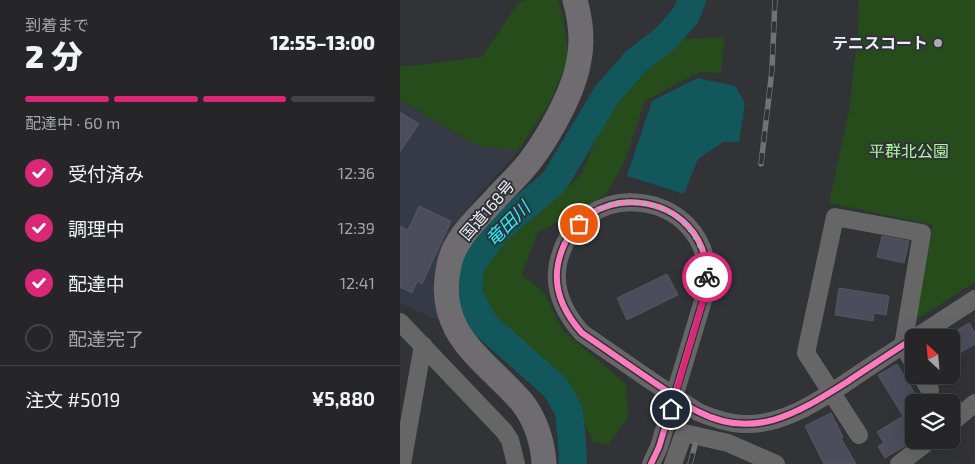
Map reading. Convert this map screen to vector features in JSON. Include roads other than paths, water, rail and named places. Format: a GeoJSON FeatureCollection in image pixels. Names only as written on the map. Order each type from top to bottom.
{"type":"FeatureCollection","features":[{"type":"Feature","properties":{"kind":"highway","name":"国道168号"},"geometry":{"type":"LineString","coordinates":[[544,464],[540,436],[532,418],[521,402],[479,361],[463,342],[452,320],[447,302],[446,281],[449,263],[455,247],[465,231],[529,162],[545,140],[569,93],[580,59],[579,23],[575,0]]}},
{"type":"Feature","properties":{"kind":"street"},"geometry":{"type":"LineString","coordinates":[[651,464],[659,447],[705,294],[707,280],[704,255],[697,239],[687,225],[667,210],[643,203],[628,202],[603,207],[579,224],[563,246],[556,273],[558,290],[567,313],[582,333],[647,378],[698,412],[726,422],[743,424],[763,423],[786,416],[809,406],[905,344]]}},
{"type":"Feature","properties":{"kind":"street"},"geometry":{"type":"LineString","coordinates":[[858,435],[806,353],[836,217],[922,233],[912,329]]}},
{"type":"Feature","properties":{"kind":"street"},"geometry":{"type":"LineString","coordinates":[[928,329],[975,299]]}},
{"type":"Feature","properties":{"kind":"street"},"geometry":{"type":"LineString","coordinates":[[400,322],[504,430],[510,440],[516,464]]}},
{"type":"Feature","properties":{"kind":"street"},"geometry":{"type":"LineString","coordinates":[[402,464],[423,345]]}},
{"type":"Feature","properties":{"kind":"street"},"geometry":{"type":"LineString","coordinates":[[960,416],[975,403]]}},
{"type":"Feature","properties":{"kind":"street"},"geometry":{"type":"LineString","coordinates":[[673,464],[684,434],[728,443],[776,464]]}},
{"type":"Feature","properties":{"kind":"street"},"geometry":{"type":"LineString","coordinates":[[899,464],[918,449]]}},
{"type":"Feature","properties":{"kind":"water"},"geometry":{"type":"Polygon","coordinates":[[[698,78],[735,86],[745,103],[739,142],[723,142],[698,159],[684,194],[627,176],[652,101],[698,78]]]}},
{"type":"Feature","properties":{"kind":"waterway","name":"竜田川"},"geometry":{"type":"LineString","coordinates":[[573,464],[569,411],[556,388],[484,324],[468,293],[470,266],[495,232],[554,182],[607,94],[636,61],[666,38],[686,15],[692,0]]}},
{"type":"Feature","properties":{"kind":"railway"},"geometry":{"type":"LineString","coordinates":[[761,164],[772,70],[775,0]]}},
{"type":"Feature","properties":{"kind":"railway"},"geometry":{"type":"LineString","coordinates":[[690,464],[695,445]]}},
{"type":"Feature","properties":{"kind":"place","name":"テニスコート"},"geometry":{"type":"Point","coordinates":[938,43]}},
{"type":"Feature","properties":{"kind":"park label","name":"平群北公園"},"geometry":{"type":"Point","coordinates":[909,151]}}]}
